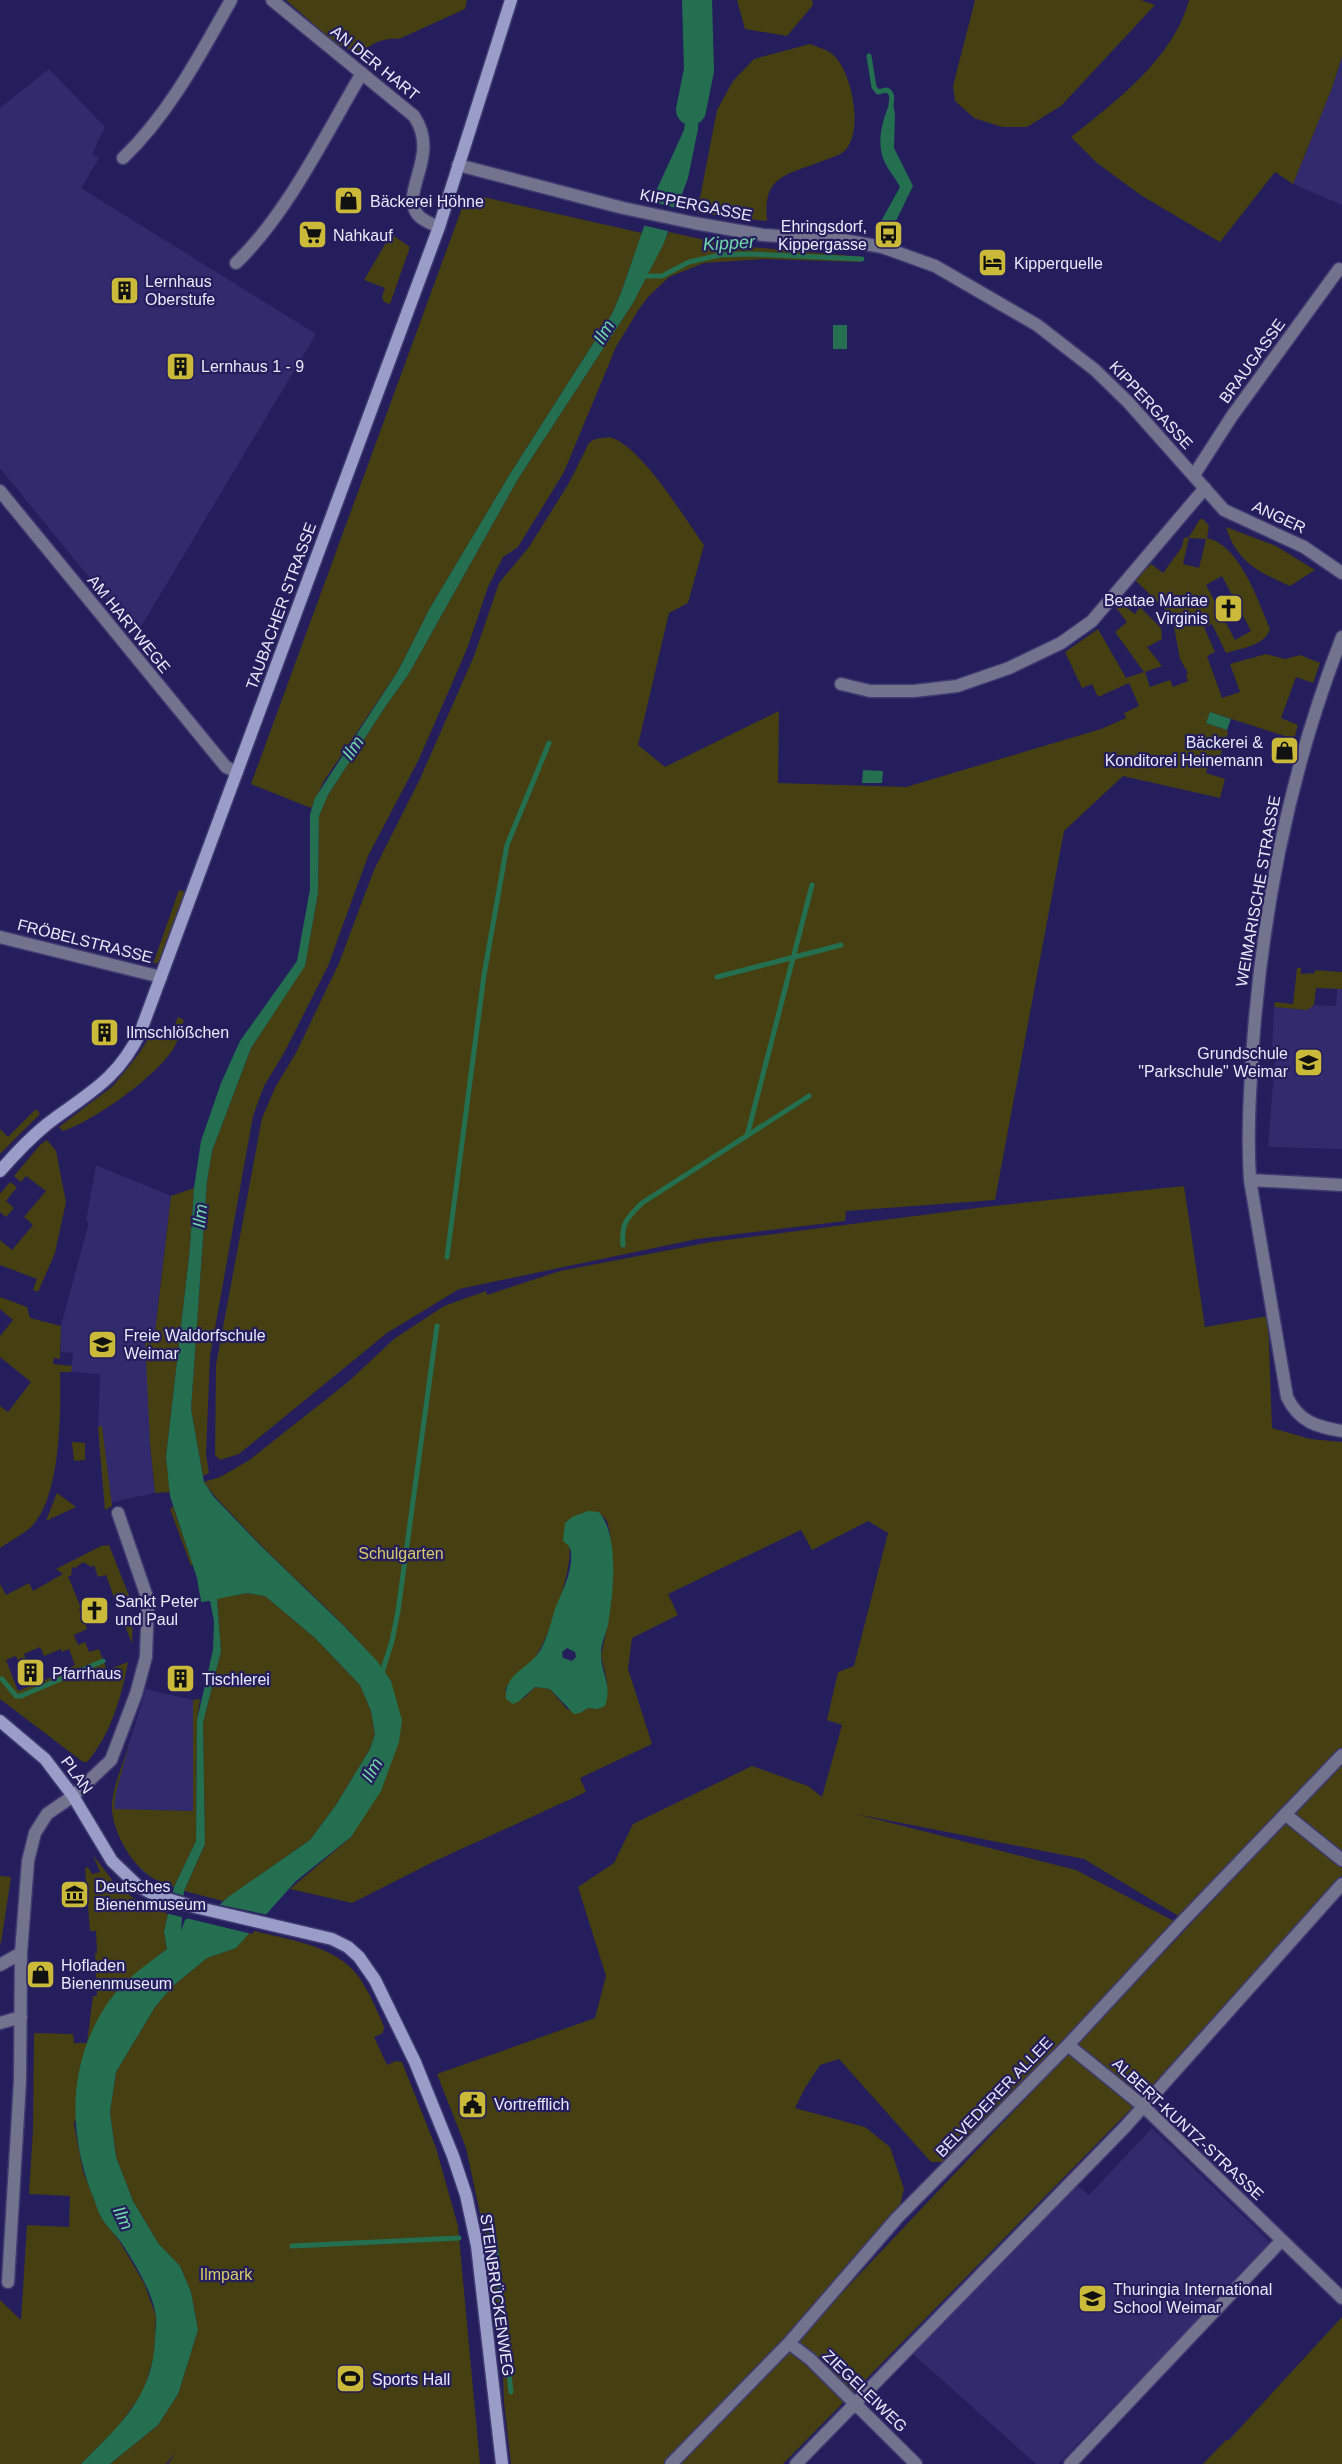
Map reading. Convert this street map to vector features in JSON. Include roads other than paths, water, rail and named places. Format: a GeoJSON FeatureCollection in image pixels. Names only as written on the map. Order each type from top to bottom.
{"type":"FeatureCollection","features":[{"type":"Feature","properties":{"kind":"street"},"geometry":{"type":"LineString","coordinates":[[123,158],[144,138],[191,71],[231,0]]}},
{"type":"Feature","properties":{"kind":"street","name":"AN DER HART"},"geometry":{"type":"LineString","coordinates":[[272,0],[414,116],[420,126],[425,145],[415,189],[414,207],[423,219],[439,227]]}},
{"type":"Feature","properties":{"kind":"street","name":"TAUBACHER STRASSE"},"geometry":{"type":"LineString","coordinates":[[0,1171],[46,1125],[93,1092],[123,1063],[140,1033],[439,227],[511,0]]}},
{"type":"Feature","properties":{"kind":"street"},"geometry":{"type":"LineString","coordinates":[[237,263],[253,247],[285,203],[362,73]]}},
{"type":"Feature","properties":{"kind":"street","name":"KIPPERGASSE"},"geometry":{"type":"LineString","coordinates":[[458,165],[623,208],[763,235],[843,240],[882,247],[935,266],[1037,325],[1095,370],[1128,402],[1205,488]]}},
{"type":"Feature","properties":{"kind":"street","name":"BRAUGASSE"},"geometry":{"type":"LineString","coordinates":[[1194,475],[1232,416],[1339,270]]}},
{"type":"Feature","properties":{"kind":"street"},"geometry":{"type":"LineString","coordinates":[[841,684],[870,691],[914,692],[957,686],[1009,668],[1061,643],[1092,621],[1205,488]]}},
{"type":"Feature","properties":{"kind":"street","name":"ANGER"},"geometry":{"type":"LineString","coordinates":[[1205,488],[1224,510],[1304,546],[1342,573]]}},
{"type":"Feature","properties":{"kind":"street","name":"AM HARTWEGE"},"geometry":{"type":"LineString","coordinates":[[1,495],[226,767],[237,772]]}},
{"type":"Feature","properties":{"kind":"street","name":"WEIMARISCHE STRASSE"},"geometry":{"type":"LineString","coordinates":[[1342,637],[1324,683],[1292,792],[1267,917],[1259,970],[1251,1070],[1248,1149],[1250,1180],[1281,1375],[1291,1406],[1316,1426],[1342,1431]]}},
{"type":"Feature","properties":{"kind":"street","name":"FRÖBELSTRASSE"},"geometry":{"type":"LineString","coordinates":[[0,936],[161,977]]}},
{"type":"Feature","properties":{"kind":"street"},"geometry":{"type":"LineString","coordinates":[[1250,1180],[1342,1185]]}},
{"type":"Feature","properties":{"kind":"street"},"geometry":{"type":"LineString","coordinates":[[8,2282],[20,2081],[21,1953],[28,1861],[35,1833],[46,1815],[73,1796],[111,1760],[136,1694],[146,1657],[148,1600],[118,1513]]}},
{"type":"Feature","properties":{"kind":"street","name":"PLAN"},"geometry":{"type":"LineString","coordinates":[[0,1721],[45,1759],[73,1796],[112,1860]]}},
{"type":"Feature","properties":{"kind":"street","name":"BELVEDERER ALLEE"},"geometry":{"type":"LineString","coordinates":[[671,2464],[789,2343],[897,2218],[1068,2045],[1342,1755]]}},
{"type":"Feature","properties":{"kind":"street"},"geometry":{"type":"LineString","coordinates":[[1285,1814],[1342,1860]]}},
{"type":"Feature","properties":{"kind":"street","name":"STEINBRÜCKENWEG"},"geometry":{"type":"LineString","coordinates":[[112,1860],[138,1886],[157,1896],[332,1939],[348,1947],[359,1957],[375,1980],[438,2112],[463,2185],[472,2221],[502,2464]]}},
{"type":"Feature","properties":{"kind":"street"},"geometry":{"type":"LineString","coordinates":[[796,2464],[1143,2106],[1342,1884]]}},
{"type":"Feature","properties":{"kind":"street"},"geometry":{"type":"LineString","coordinates":[[0,1965],[21,1953]]}},
{"type":"Feature","properties":{"kind":"street"},"geometry":{"type":"LineString","coordinates":[[0,2023],[21,2017]]}},
{"type":"Feature","properties":{"kind":"street","name":"ALBERT-KUNTZ-STRASSE"},"geometry":{"type":"LineString","coordinates":[[1068,2045],[1143,2106],[1342,2298]]}},
{"type":"Feature","properties":{"kind":"street"},"geometry":{"type":"LineString","coordinates":[[1070,2464],[1282,2240]]}},
{"type":"Feature","properties":{"kind":"street","name":"ZIEGELEIWEG"},"geometry":{"type":"LineString","coordinates":[[789,2343],[810,2359],[916,2464]]}},
{"type":"Feature","properties":{"kind":"water"},"geometry":{"type":"Polygon","coordinates":[[[699,70],[698,129],[688,178],[664,243],[633,303],[518,479],[408,675],[328,795],[319,816],[318,893],[305,966],[251,1048],[212,1151],[207,1181],[191,1409],[204,1482],[214,1497],[261,1546],[378,1662],[391,1681],[402,1720],[399,1742],[381,1791],[351,1837],[296,1881],[236,1948],[207,1958],[173,1986],[155,2007],[116,2072],[110,2112],[116,2157],[133,2201],[158,2243],[180,2266],[191,2292],[198,2330],[178,2394],[158,2425],[110,2464],[81,2464],[121,2423],[141,2394],[153,2359],[155,2339],[156,2316],[147,2287],[121,2242],[101,2217],[83,2168],[78,2143],[76,2094],[79,2070],[86,2046],[109,2001],[129,1979],[167,1949],[164,1932],[174,1887],[196,1841],[197,1720],[213,1650],[214,1621],[210,1601],[201,1602],[197,1578],[170,1496],[166,1457],[201,1141],[221,1083],[240,1041],[297,961],[310,889],[310,814],[315,798],[398,671],[430,608],[510,474],[612,314],[657,189],[684,130],[690,86],[699,70]],[[247,1593],[217,1599],[221,1651],[203,1723],[205,1844],[184,1891],[181,1931],[185,1920],[217,1907],[310,1840],[336,1805],[370,1749],[375,1734],[371,1711],[360,1685],[315,1638],[265,1596],[247,1593]]]}},
{"type":"Feature","properties":{"kind":"water"},"geometry":{"type":"Polygon","coordinates":[[[892,98],[895,114],[894,148],[913,186],[892,229],[879,225],[900,187],[885,163],[880,138],[892,98]]]}},
{"type":"Feature","properties":{"kind":"water"},"geometry":{"type":"Polygon","coordinates":[[[833,325],[847,325],[847,349],[833,349],[833,325]]]}},
{"type":"Feature","properties":{"kind":"water"},"geometry":{"type":"Polygon","coordinates":[[[1210,712],[1231,719],[1227,730],[1206,723],[1210,712]]]}},
{"type":"Feature","properties":{"kind":"water"},"geometry":{"type":"Polygon","coordinates":[[[863,770],[883,771],[882,783],[862,783],[863,770]]]}},
{"type":"Feature","properties":{"kind":"water"},"geometry":{"type":"Polygon","coordinates":[[[588,1511],[599,1512],[610,1536],[613,1566],[610,1612],[601,1652],[608,1691],[605,1706],[597,1709],[588,1708],[574,1714],[550,1689],[535,1687],[513,1704],[506,1699],[509,1683],[537,1656],[547,1634],[570,1567],[571,1550],[563,1541],[565,1523],[572,1517],[588,1511]],[[567,1648],[562,1652],[563,1658],[572,1661],[576,1657],[575,1652],[567,1648]]]}},
{"type":"Feature","properties":{"kind":"waterway","name":"Ilm"},"geometry":{"type":"LineString","coordinates":[[691,110],[699,70],[697,0]]}},
{"type":"Feature","properties":{"kind":"waterway","name":"Kipper"},"geometry":{"type":"LineString","coordinates":[[869,56],[874,87],[878,92],[886,90],[890,92],[891,105]]}},
{"type":"Feature","properties":{"kind":"waterway","name":"Kipper"},"geometry":{"type":"LineString","coordinates":[[640,276],[662,276],[689,262],[720,255],[750,254],[862,259]]}},
{"type":"Feature","properties":{"kind":"waterway"},"geometry":{"type":"LineString","coordinates":[[447,1257],[484,975],[507,845],[549,743]]}},
{"type":"Feature","properties":{"kind":"waterway"},"geometry":{"type":"LineString","coordinates":[[747,1136],[812,885]]}},
{"type":"Feature","properties":{"kind":"waterway"},"geometry":{"type":"LineString","coordinates":[[717,977],[841,945]]}},
{"type":"Feature","properties":{"kind":"waterway"},"geometry":{"type":"LineString","coordinates":[[623,1245],[626,1221],[642,1203],[809,1096]]}},
{"type":"Feature","properties":{"kind":"waterway"},"geometry":{"type":"LineString","coordinates":[[381,1676],[398,1611],[437,1326]]}},
{"type":"Feature","properties":{"kind":"waterway"},"geometry":{"type":"LineString","coordinates":[[2,1679],[16,1696],[21,1696],[103,1661]]}},
{"type":"Feature","properties":{"kind":"waterway"},"geometry":{"type":"LineString","coordinates":[[491,2234],[495,2241],[511,2392]]}},
{"type":"Feature","properties":{"kind":"waterway"},"geometry":{"type":"LineString","coordinates":[[292,2246],[459,2238]]}},
{"type":"Feature","properties":{"kind":"place","name":"Bäckerei Höhne"},"geometry":{"type":"Point","coordinates":[349,201]}},
{"type":"Feature","properties":{"kind":"place","name":"Nahkauf"},"geometry":{"type":"Point","coordinates":[312,235]}},
{"type":"Feature","properties":{"kind":"place","name":"Ehringsdorf, Kippergasse"},"geometry":{"type":"Point","coordinates":[888,235]}},
{"type":"Feature","properties":{"kind":"place","name":"Kipperquelle"},"geometry":{"type":"Point","coordinates":[993,263]}},
{"type":"Feature","properties":{"kind":"place","name":"Lernhaus Oberstufe"},"geometry":{"type":"Point","coordinates":[124,290]}},
{"type":"Feature","properties":{"kind":"place","name":"Lernhaus 1 - 9"},"geometry":{"type":"Point","coordinates":[180,366]}},
{"type":"Feature","properties":{"kind":"place","name":"Beatae Mariae Virginis"},"geometry":{"type":"Point","coordinates":[1229,609]}},
{"type":"Feature","properties":{"kind":"place","name":"Bäckerei & Konditorei Heinemann"},"geometry":{"type":"Point","coordinates":[1284,751]}},
{"type":"Feature","properties":{"kind":"place","name":"Ilmschlößchen"},"geometry":{"type":"Point","coordinates":[105,1032]}},
{"type":"Feature","properties":{"kind":"place","name":"Grundschule \"Parkschule\" Weimar"},"geometry":{"type":"Point","coordinates":[1309,1062]}},
{"type":"Feature","properties":{"kind":"place","name":"Freie Waldorfschule Weimar"},"geometry":{"type":"Point","coordinates":[103,1344]}},
{"type":"Feature","properties":{"kind":"place","name":"Sankt Peter und Paul"},"geometry":{"type":"Point","coordinates":[94,1610]}},
{"type":"Feature","properties":{"kind":"place","name":"Pfarrhaus"},"geometry":{"type":"Point","coordinates":[31,1673]}},
{"type":"Feature","properties":{"kind":"place","name":"Tischlerei"},"geometry":{"type":"Point","coordinates":[181,1679]}},
{"type":"Feature","properties":{"kind":"place","name":"Deutsches Bienenmuseum"},"geometry":{"type":"Point","coordinates":[74,1895]}},
{"type":"Feature","properties":{"kind":"place","name":"Hofladen Bienenmuseum"},"geometry":{"type":"Point","coordinates":[40,1974]}},
{"type":"Feature","properties":{"kind":"place","name":"Vortrefflich"},"geometry":{"type":"Point","coordinates":[473,2104]}},
{"type":"Feature","properties":{"kind":"place","name":"Thuringia International School Weimar"},"geometry":{"type":"Point","coordinates":[1092,2298]}},
{"type":"Feature","properties":{"kind":"place","name":"Sports Hall"},"geometry":{"type":"Point","coordinates":[351,2379]}},
{"type":"Feature","properties":{"kind":"park label","name":"Schulgarten"},"geometry":{"type":"Point","coordinates":[401,1553]}},
{"type":"Feature","properties":{"kind":"park label","name":"Ilmpark"},"geometry":{"type":"Point","coordinates":[226,2274]}}]}
